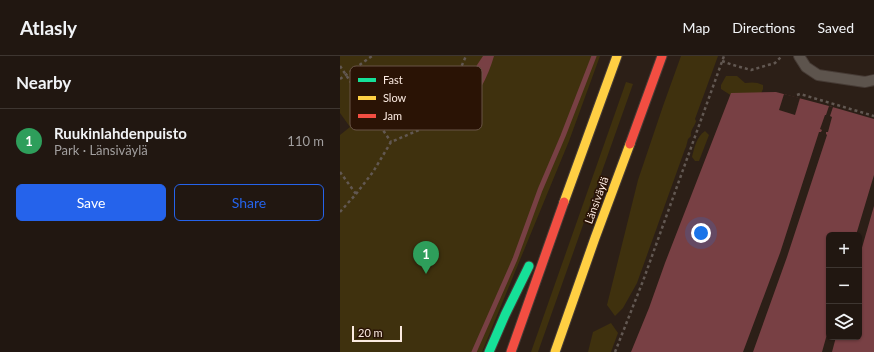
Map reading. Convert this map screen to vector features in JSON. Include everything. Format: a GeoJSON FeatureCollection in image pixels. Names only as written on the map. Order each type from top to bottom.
{"type":"FeatureCollection","features":[{"type":"Feature","properties":{"kind":"highway"},"geometry":{"type":"LineString","coordinates":[[511,352],[617,56]]}},
{"type":"Feature","properties":{"kind":"highway","name":"Länsiväylä"},"geometry":{"type":"LineString","coordinates":[[555,352],[662,56]]}},
{"type":"Feature","properties":{"kind":"highway"},"geometry":{"type":"LineString","coordinates":[[540,243],[572,179]]}},
{"type":"Feature","properties":{"kind":"highway"},"geometry":{"type":"LineString","coordinates":[[489,352],[533,258]]}},
{"type":"Feature","properties":{"kind":"lane"},"geometry":{"type":"LineString","coordinates":[[799,56],[806,67],[818,75],[865,82],[874,80]]}},
{"type":"Feature","properties":{"kind":"path"},"geometry":{"type":"LineString","coordinates":[[358,66],[372,56]]}},
{"type":"Feature","properties":{"kind":"path"},"geometry":{"type":"LineString","coordinates":[[462,66],[466,56]]}},
{"type":"Feature","properties":{"kind":"path"},"geometry":{"type":"LineString","coordinates":[[615,352],[643,281],[724,56]]}},
{"type":"Feature","properties":{"kind":"path"},"geometry":{"type":"LineString","coordinates":[[722,61],[751,70],[775,63],[782,56]]}},
{"type":"Feature","properties":{"kind":"path"},"geometry":{"type":"LineString","coordinates":[[340,66],[350,81]]}},
{"type":"Feature","properties":{"kind":"path"},"geometry":{"type":"LineString","coordinates":[[340,79],[350,72]]}},
{"type":"Feature","properties":{"kind":"path"},"geometry":{"type":"LineString","coordinates":[[798,95],[800,94],[874,116]]}},
{"type":"Feature","properties":{"kind":"path"},"geometry":{"type":"LineString","coordinates":[[383,130],[391,142]]}},
{"type":"Feature","properties":{"kind":"path"},"geometry":{"type":"LineString","coordinates":[[340,212],[373,172],[391,142],[419,130]]}},
{"type":"Feature","properties":{"kind":"path"},"geometry":{"type":"LineString","coordinates":[[340,172],[356,194]]}},
{"type":"Feature","properties":{"kind":"shaded area"},"geometry":{"type":"Polygon","coordinates":[[[340,56],[600,56],[569,141],[482,352],[340,352],[340,135],[350,127],[340,113],[340,56]]]}},
{"type":"Feature","properties":{"kind":"shaded area"},"geometry":{"type":"Polygon","coordinates":[[[483,56],[494,56],[482,85],[482,66],[476,66],[483,56]]]}},
{"type":"Feature","properties":{"kind":"shaded area"},"geometry":{"type":"Polygon","coordinates":[[[681,56],[718,56],[695,119],[696,121],[691,132],[691,136],[688,139],[637,283],[623,308],[615,316],[607,305],[638,180],[681,56]]]}},
{"type":"Feature","properties":{"kind":"shaded area"},"geometry":{"type":"Polygon","coordinates":[[[726,76],[737,76],[745,83],[754,82],[763,85],[760,96],[732,96],[721,89],[721,85],[726,76]]]}},
{"type":"Feature","properties":{"kind":"shaded area"},"geometry":{"type":"Polygon","coordinates":[[[626,82],[633,84],[538,352],[531,352],[626,82]]]}},
{"type":"Feature","properties":{"kind":"shaded area"},"geometry":{"type":"Polygon","coordinates":[[[776,92],[874,119],[874,352],[631,352],[731,93],[776,92]]]}},
{"type":"Feature","properties":{"kind":"shaded area"},"geometry":{"type":"Polygon","coordinates":[[[705,131],[709,135],[699,161],[695,161],[692,157],[695,146],[702,133],[705,131]]]}},
{"type":"Feature","properties":{"kind":"shaded area"},"geometry":{"type":"Polygon","coordinates":[[[611,323],[618,333],[611,352],[588,352],[593,332],[611,323]]]}},
{"type":"Feature","properties":{"kind":"pier"},"geometry":{"type":"Polygon","coordinates":[[[784,94],[800,98],[795,115],[779,110],[784,94]]]}},
{"type":"Feature","properties":{"kind":"pier"},"geometry":{"type":"Polygon","coordinates":[[[829,106],[833,107],[828,132],[826,132],[827,135],[787,257],[753,352],[743,352],[780,253],[819,132],[822,130],[820,129],[829,106]]]}},
{"type":"Feature","properties":{"kind":"pier"},"geometry":{"type":"Polygon","coordinates":[[[874,175],[874,206],[862,248],[862,232],[857,232],[874,175]]]}},
{"type":"Feature","properties":{"kind":"pier"},"geometry":{"type":"Polygon","coordinates":[[[826,338],[826,340],[835,340],[832,352],[822,352],[826,338]]]}},
{"type":"Feature","properties":{"kind":"waterway"},"geometry":{"type":"LineString","coordinates":[[474,352],[515,259],[540,190],[594,56]]}},
{"type":"Feature","properties":{"kind":"traffic: fast"},"geometry":{"type":"LineString","coordinates":[[489,352],[529,266]]}},
{"type":"Feature","properties":{"kind":"traffic: slow"},"geometry":{"type":"LineString","coordinates":[[564,202],[617,56]]}},
{"type":"Feature","properties":{"kind":"traffic: slow"},"geometry":{"type":"LineString","coordinates":[[555,352],[630,144]]}},
{"type":"Feature","properties":{"kind":"traffic: jam"},"geometry":{"type":"LineString","coordinates":[[630,144],[662,56]]}},
{"type":"Feature","properties":{"kind":"traffic: jam"},"geometry":{"type":"LineString","coordinates":[[511,352],[564,202]]}},
{"type":"Feature","properties":{"kind":"place","name":"Ruukinlahdenpuisto"},"geometry":{"type":"Point","coordinates":[426,274]}}]}
